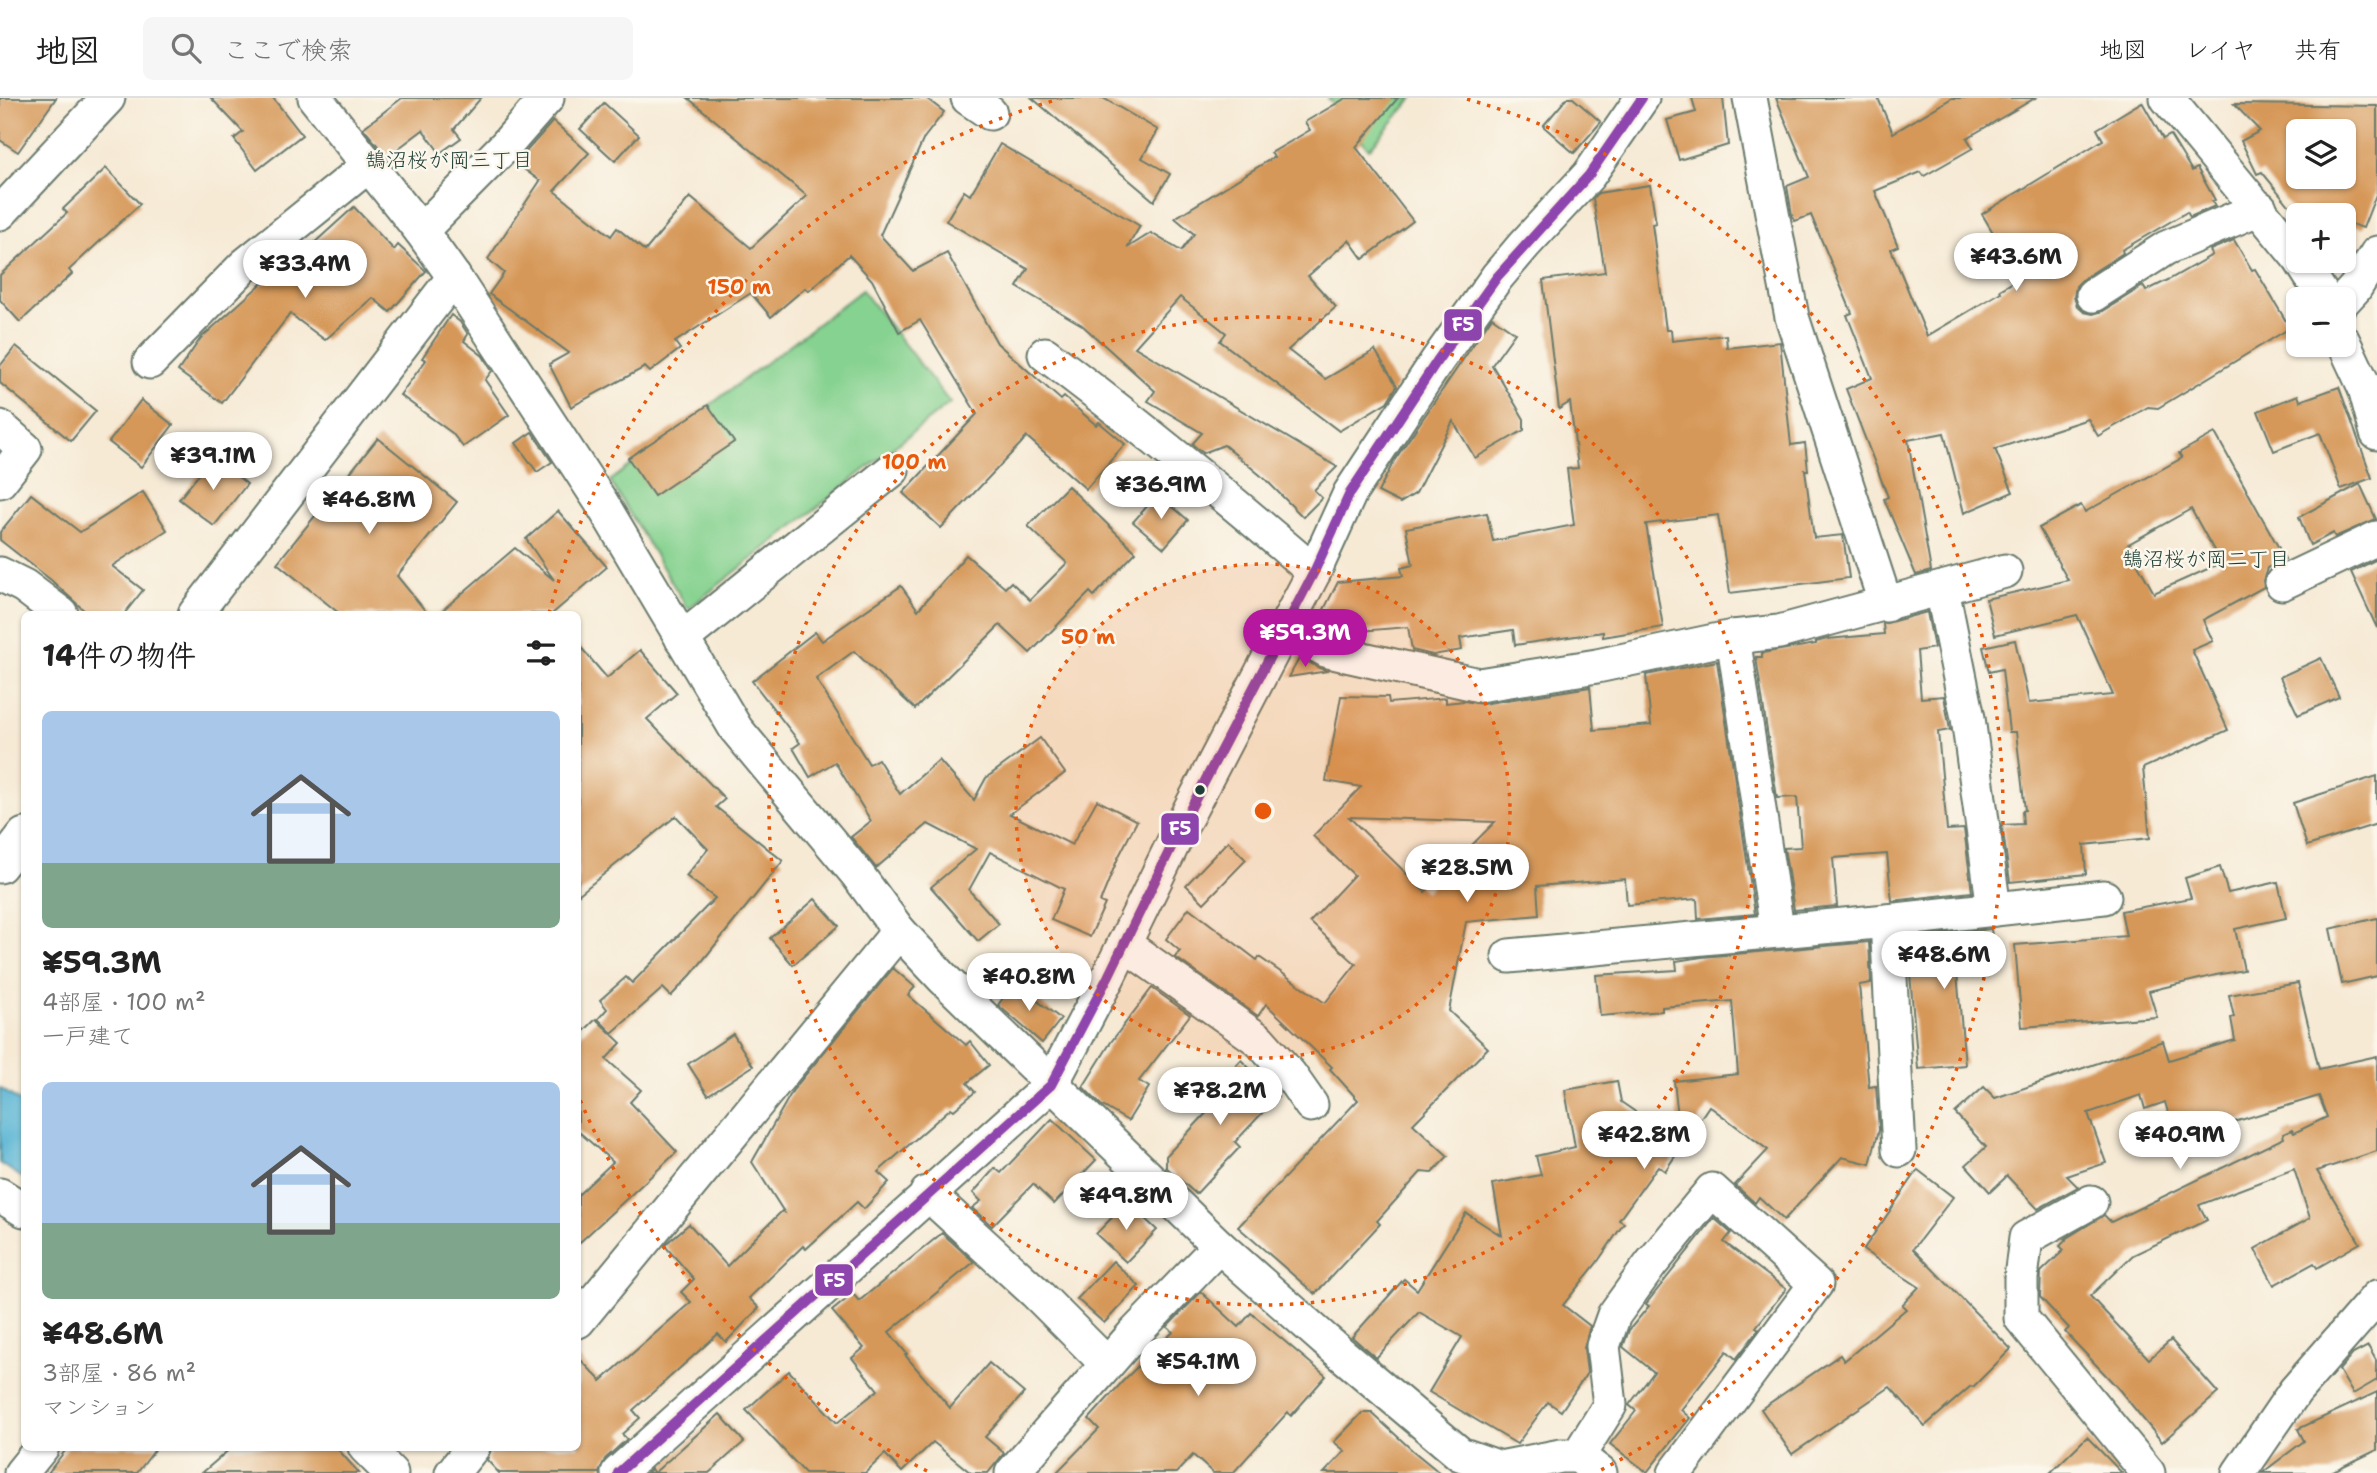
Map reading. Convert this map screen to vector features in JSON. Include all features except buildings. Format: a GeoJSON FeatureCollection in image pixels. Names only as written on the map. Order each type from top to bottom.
{"type":"FeatureCollection","features":[{"type":"Feature","properties":{"kind":"street"},"geometry":{"type":"LineString","coordinates":[[0,213],[108,98]]}},
{"type":"Feature","properties":{"kind":"street"},"geometry":{"type":"LineString","coordinates":[[315,98],[421,230],[454,277],[601,502],[736,729],[857,874],[899,931],[1051,1085],[1219,1246],[1460,1454],[1500,1468],[1560,1457],[1589,1464],[1610,1405],[1603,1346],[1614,1315],[1651,1264],[1712,1190],[1816,1284],[1675,1473]]}},
{"type":"Feature","properties":{"kind":"street"},"geometry":{"type":"LineString","coordinates":[[421,230],[506,145],[547,98]]}},
{"type":"Feature","properties":{"kind":"street"},"geometry":{"type":"LineString","coordinates":[[618,1473],[1051,1085],[1314,572],[1350,492],[1437,361],[1506,266],[1590,174],[1642,98]]}},
{"type":"Feature","properties":{"kind":"street"},"geometry":{"type":"LineString","coordinates":[[1750,98],[1792,317],[1886,605]]}},
{"type":"Feature","properties":{"kind":"street"},"geometry":{"type":"LineString","coordinates":[[2167,98],[2286,242]]}},
{"type":"Feature","properties":{"kind":"street"},"geometry":{"type":"LineString","coordinates":[[150,362],[245,265],[369,165]]}},
{"type":"Feature","properties":{"kind":"street"},"geometry":{"type":"LineString","coordinates":[[2093,295],[2166,248],[2260,208]]}},
{"type":"Feature","properties":{"kind":"street"},"geometry":{"type":"LineString","coordinates":[[2356,287],[2377,253]]}},
{"type":"Feature","properties":{"kind":"street"},"geometry":{"type":"LineString","coordinates":[[197,611],[454,277]]}},
{"type":"Feature","properties":{"kind":"street"},"geometry":{"type":"LineString","coordinates":[[1045,354],[1137,423],[1314,572]]}},
{"type":"Feature","properties":{"kind":"street"},"geometry":{"type":"LineString","coordinates":[[2353,357],[2371,387],[2377,433]]}},
{"type":"Feature","properties":{"kind":"street"},"geometry":{"type":"LineString","coordinates":[[0,426],[25,449],[0,481]]}},
{"type":"Feature","properties":{"kind":"street"},"geometry":{"type":"LineString","coordinates":[[682,639],[892,470]]}},
{"type":"Feature","properties":{"kind":"street"},"geometry":{"type":"LineString","coordinates":[[2283,583],[2377,538]]}},
{"type":"Feature","properties":{"kind":"street"},"geometry":{"type":"LineString","coordinates":[[1285,627],[1328,651],[1479,685],[1597,666],[1733,637],[1779,632],[2005,571]]}},
{"type":"Feature","properties":{"kind":"street"},"geometry":{"type":"LineString","coordinates":[[0,574],[24,586],[57,611]]}},
{"type":"Feature","properties":{"kind":"street"},"geometry":{"type":"LineString","coordinates":[[1942,589],[1968,718],[1994,909]]}},
{"type":"Feature","properties":{"kind":"street"},"geometry":{"type":"LineString","coordinates":[[1733,637],[1777,929]]}},
{"type":"Feature","properties":{"kind":"street"},"geometry":{"type":"LineString","coordinates":[[0,866],[21,839]]}},
{"type":"Feature","properties":{"kind":"street"},"geometry":{"type":"LineString","coordinates":[[1509,956],[1777,929],[1887,921],[2104,897]]}},
{"type":"Feature","properties":{"kind":"street"},"geometry":{"type":"LineString","coordinates":[[1887,921],[1899,1150]]}},
{"type":"Feature","properties":{"kind":"street"},"geometry":{"type":"LineString","coordinates":[[581,1317],[899,931]]}},
{"type":"Feature","properties":{"kind":"street"},"geometry":{"type":"LineString","coordinates":[[1124,944],[1259,1040],[1290,1075],[1311,1105]]}},
{"type":"Feature","properties":{"kind":"street"},"geometry":{"type":"LineString","coordinates":[[927,1194],[1035,1292],[1108,1364]]}},
{"type":"Feature","properties":{"kind":"street"},"geometry":{"type":"LineString","coordinates":[[0,1195],[21,1208]]}},
{"type":"Feature","properties":{"kind":"street"},"geometry":{"type":"LineString","coordinates":[[2091,1202],[2026,1238],[2021,1278],[2021,1318],[2148,1473]]}},
{"type":"Feature","properties":{"kind":"street"},"geometry":{"type":"LineString","coordinates":[[1012,1473],[1108,1364],[1219,1246]]}},
{"type":"Feature","properties":{"kind":"street"},"geometry":{"type":"LineString","coordinates":[[2239,1473],[2295,1391],[2377,1297]]}},
{"type":"Feature","properties":{"kind":"street"},"geometry":{"type":"LineString","coordinates":[[21,1473],[39,1451]]}},
{"type":"Feature","properties":{"kind":"street"},"geometry":{"type":"LineString","coordinates":[[369,1451],[391,1473]]}},
{"type":"Feature","properties":{"kind":"street"},"geometry":{"type":"LineString","coordinates":[[452,1473],[470,1451]]}},
{"type":"Feature","properties":{"kind":"green space"},"geometry":{"type":"Polygon","coordinates":[[[1328,98],[1413,98],[1369,149],[1328,98]]]}},
{"type":"Feature","properties":{"kind":"green space"},"geometry":{"type":"Polygon","coordinates":[[[862,290],[950,403],[688,609],[610,481],[862,290]]]}},
{"type":"Feature","properties":{"kind":"water"},"geometry":{"type":"Polygon","coordinates":[[[0,1088],[21,1102],[21,1177],[0,1163],[0,1088]]]}},
{"type":"Feature","properties":{"kind":"transit line","name":"F5"},"geometry":{"type":"LineString","coordinates":[[618,1473],[1051,1085],[1314,572],[1350,493],[1437,361],[1497,277],[1589,175],[1642,98]]}},
{"type":"Feature","properties":{"kind":"district","name":"鵠沼桜が岡三丁目"},"geometry":{"type":"Point","coordinates":[449,160]}},
{"type":"Feature","properties":{"kind":"district","name":"鵠沼桜が岡二丁目"},"geometry":{"type":"Point","coordinates":[2206,559]}}]}
